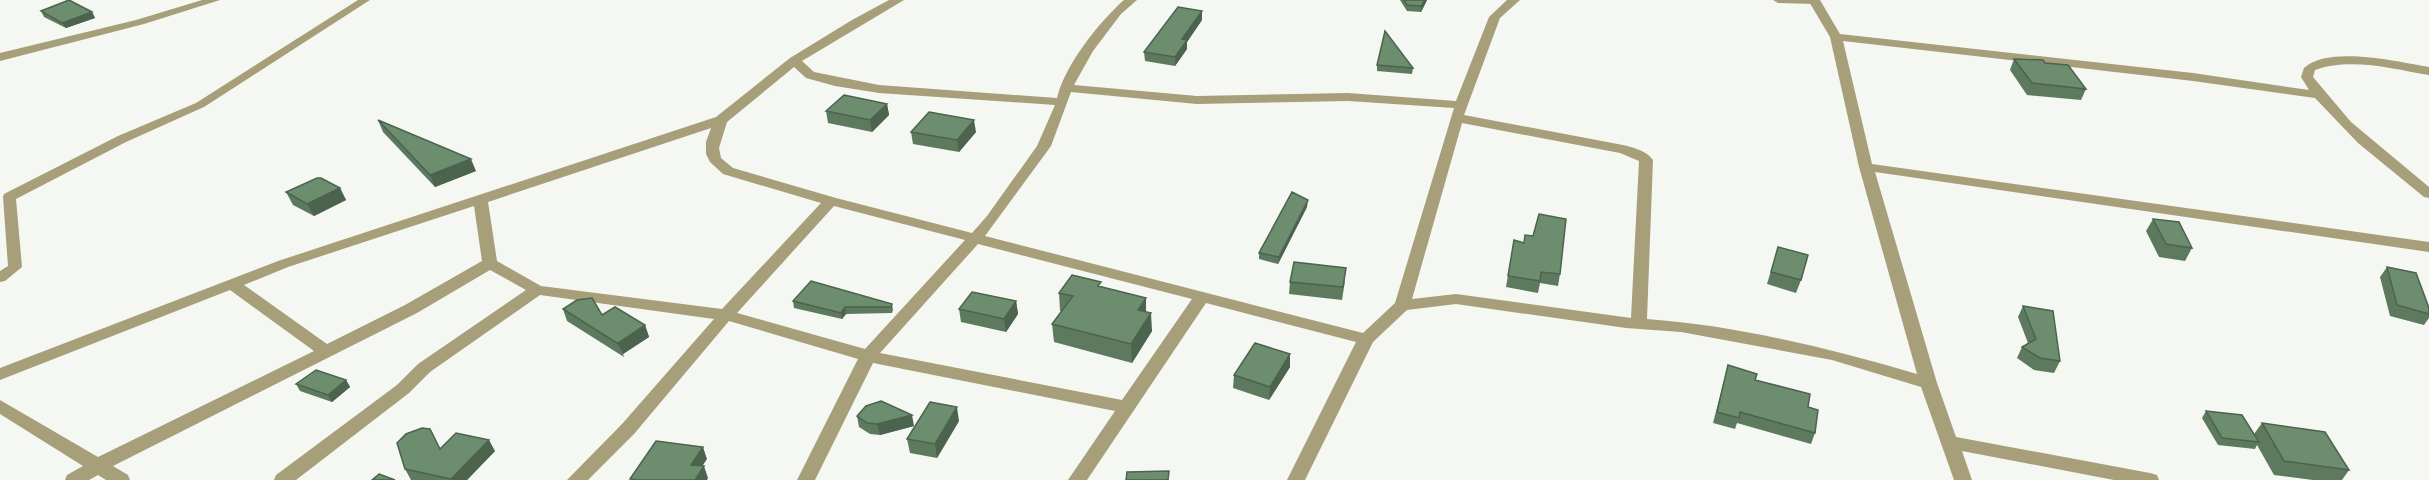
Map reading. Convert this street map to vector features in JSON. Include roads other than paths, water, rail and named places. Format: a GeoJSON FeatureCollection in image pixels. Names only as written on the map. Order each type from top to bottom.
{"type":"FeatureCollection","features":[{"type":"Feature","properties":{"kind":"street"},"geometry":{"type":"LineString","coordinates":[[0,57],[140,22],[214,0]]}},
{"type":"Feature","properties":{"kind":"street"},"geometry":{"type":"LineString","coordinates":[[0,374],[231,283],[721,120],[794,61],[856,22],[898,0]]}},
{"type":"Feature","properties":{"kind":"street"},"geometry":{"type":"LineString","coordinates":[[806,480],[868,356],[992,219],[1044,146],[1064,95],[1087,50],[1117,12],[1131,0]]}},
{"type":"Feature","properties":{"kind":"street"},"geometry":{"type":"LineString","coordinates":[[1296,480],[1366,339],[1402,305],[1459,112],[1495,17],[1514,0]]}},
{"type":"Feature","properties":{"kind":"street"},"geometry":{"type":"LineString","coordinates":[[1814,0],[1836,37],[1866,167],[1928,383],[1963,480]]}},
{"type":"Feature","properties":{"kind":"street"},"geometry":{"type":"LineString","coordinates":[[1836,37],[2193,77],[2320,95]]}},
{"type":"Feature","properties":{"kind":"street"},"geometry":{"type":"LineString","coordinates":[[794,61],[810,75],[835,82],[879,89],[1197,100],[1318,96],[1459,112],[1623,149],[1646,160],[1639,324]]}},
{"type":"Feature","properties":{"kind":"street"},"geometry":{"type":"LineString","coordinates":[[2429,71],[2364,62],[2321,62],[2310,68],[2307,77],[2320,95],[2366,143],[2429,194]]}},
{"type":"Feature","properties":{"kind":"street"},"geometry":{"type":"LineString","coordinates":[[721,120],[711,145],[711,154],[723,168],[831,201],[1366,339]]}},
{"type":"Feature","properties":{"kind":"street"},"geometry":{"type":"LineString","coordinates":[[1866,167],[2429,247]]}},
{"type":"Feature","properties":{"kind":"street"},"geometry":{"type":"LineString","coordinates":[[480,199],[490,263]]}},
{"type":"Feature","properties":{"kind":"street"},"geometry":{"type":"LineString","coordinates":[[576,480],[628,429],[726,315],[831,201]]}},
{"type":"Feature","properties":{"kind":"street"},"geometry":{"type":"LineString","coordinates":[[490,263],[537,290],[726,315],[868,356],[1126,407]]}},
{"type":"Feature","properties":{"kind":"street"},"geometry":{"type":"LineString","coordinates":[[74,480],[99,465],[411,309],[490,263]]}},
{"type":"Feature","properties":{"kind":"street"},"geometry":{"type":"LineString","coordinates":[[231,283],[327,352]]}},
{"type":"Feature","properties":{"kind":"street"},"geometry":{"type":"LineString","coordinates":[[283,480],[403,388],[424,368],[537,290]]}},
{"type":"Feature","properties":{"kind":"street"},"geometry":{"type":"LineString","coordinates":[[1077,480],[1201,298]]}},
{"type":"Feature","properties":{"kind":"street"},"geometry":{"type":"LineString","coordinates":[[1402,305],[1456,299],[1639,324],[1682,327],[1833,355],[1928,383]]}},
{"type":"Feature","properties":{"kind":"street"},"geometry":{"type":"LineString","coordinates":[[0,406],[121,480]]}},
{"type":"Feature","properties":{"kind":"street"},"geometry":{"type":"LineString","coordinates":[[1949,442],[2150,480]]}},
{"type":"Feature","properties":{"kind":"lane"},"geometry":{"type":"LineString","coordinates":[[0,278],[15,267],[5,196],[122,139],[200,105],[365,0]]}},
{"type":"Feature","properties":{"kind":"lane"},"geometry":{"type":"LineString","coordinates":[[1778,0],[1814,0]]}}]}
